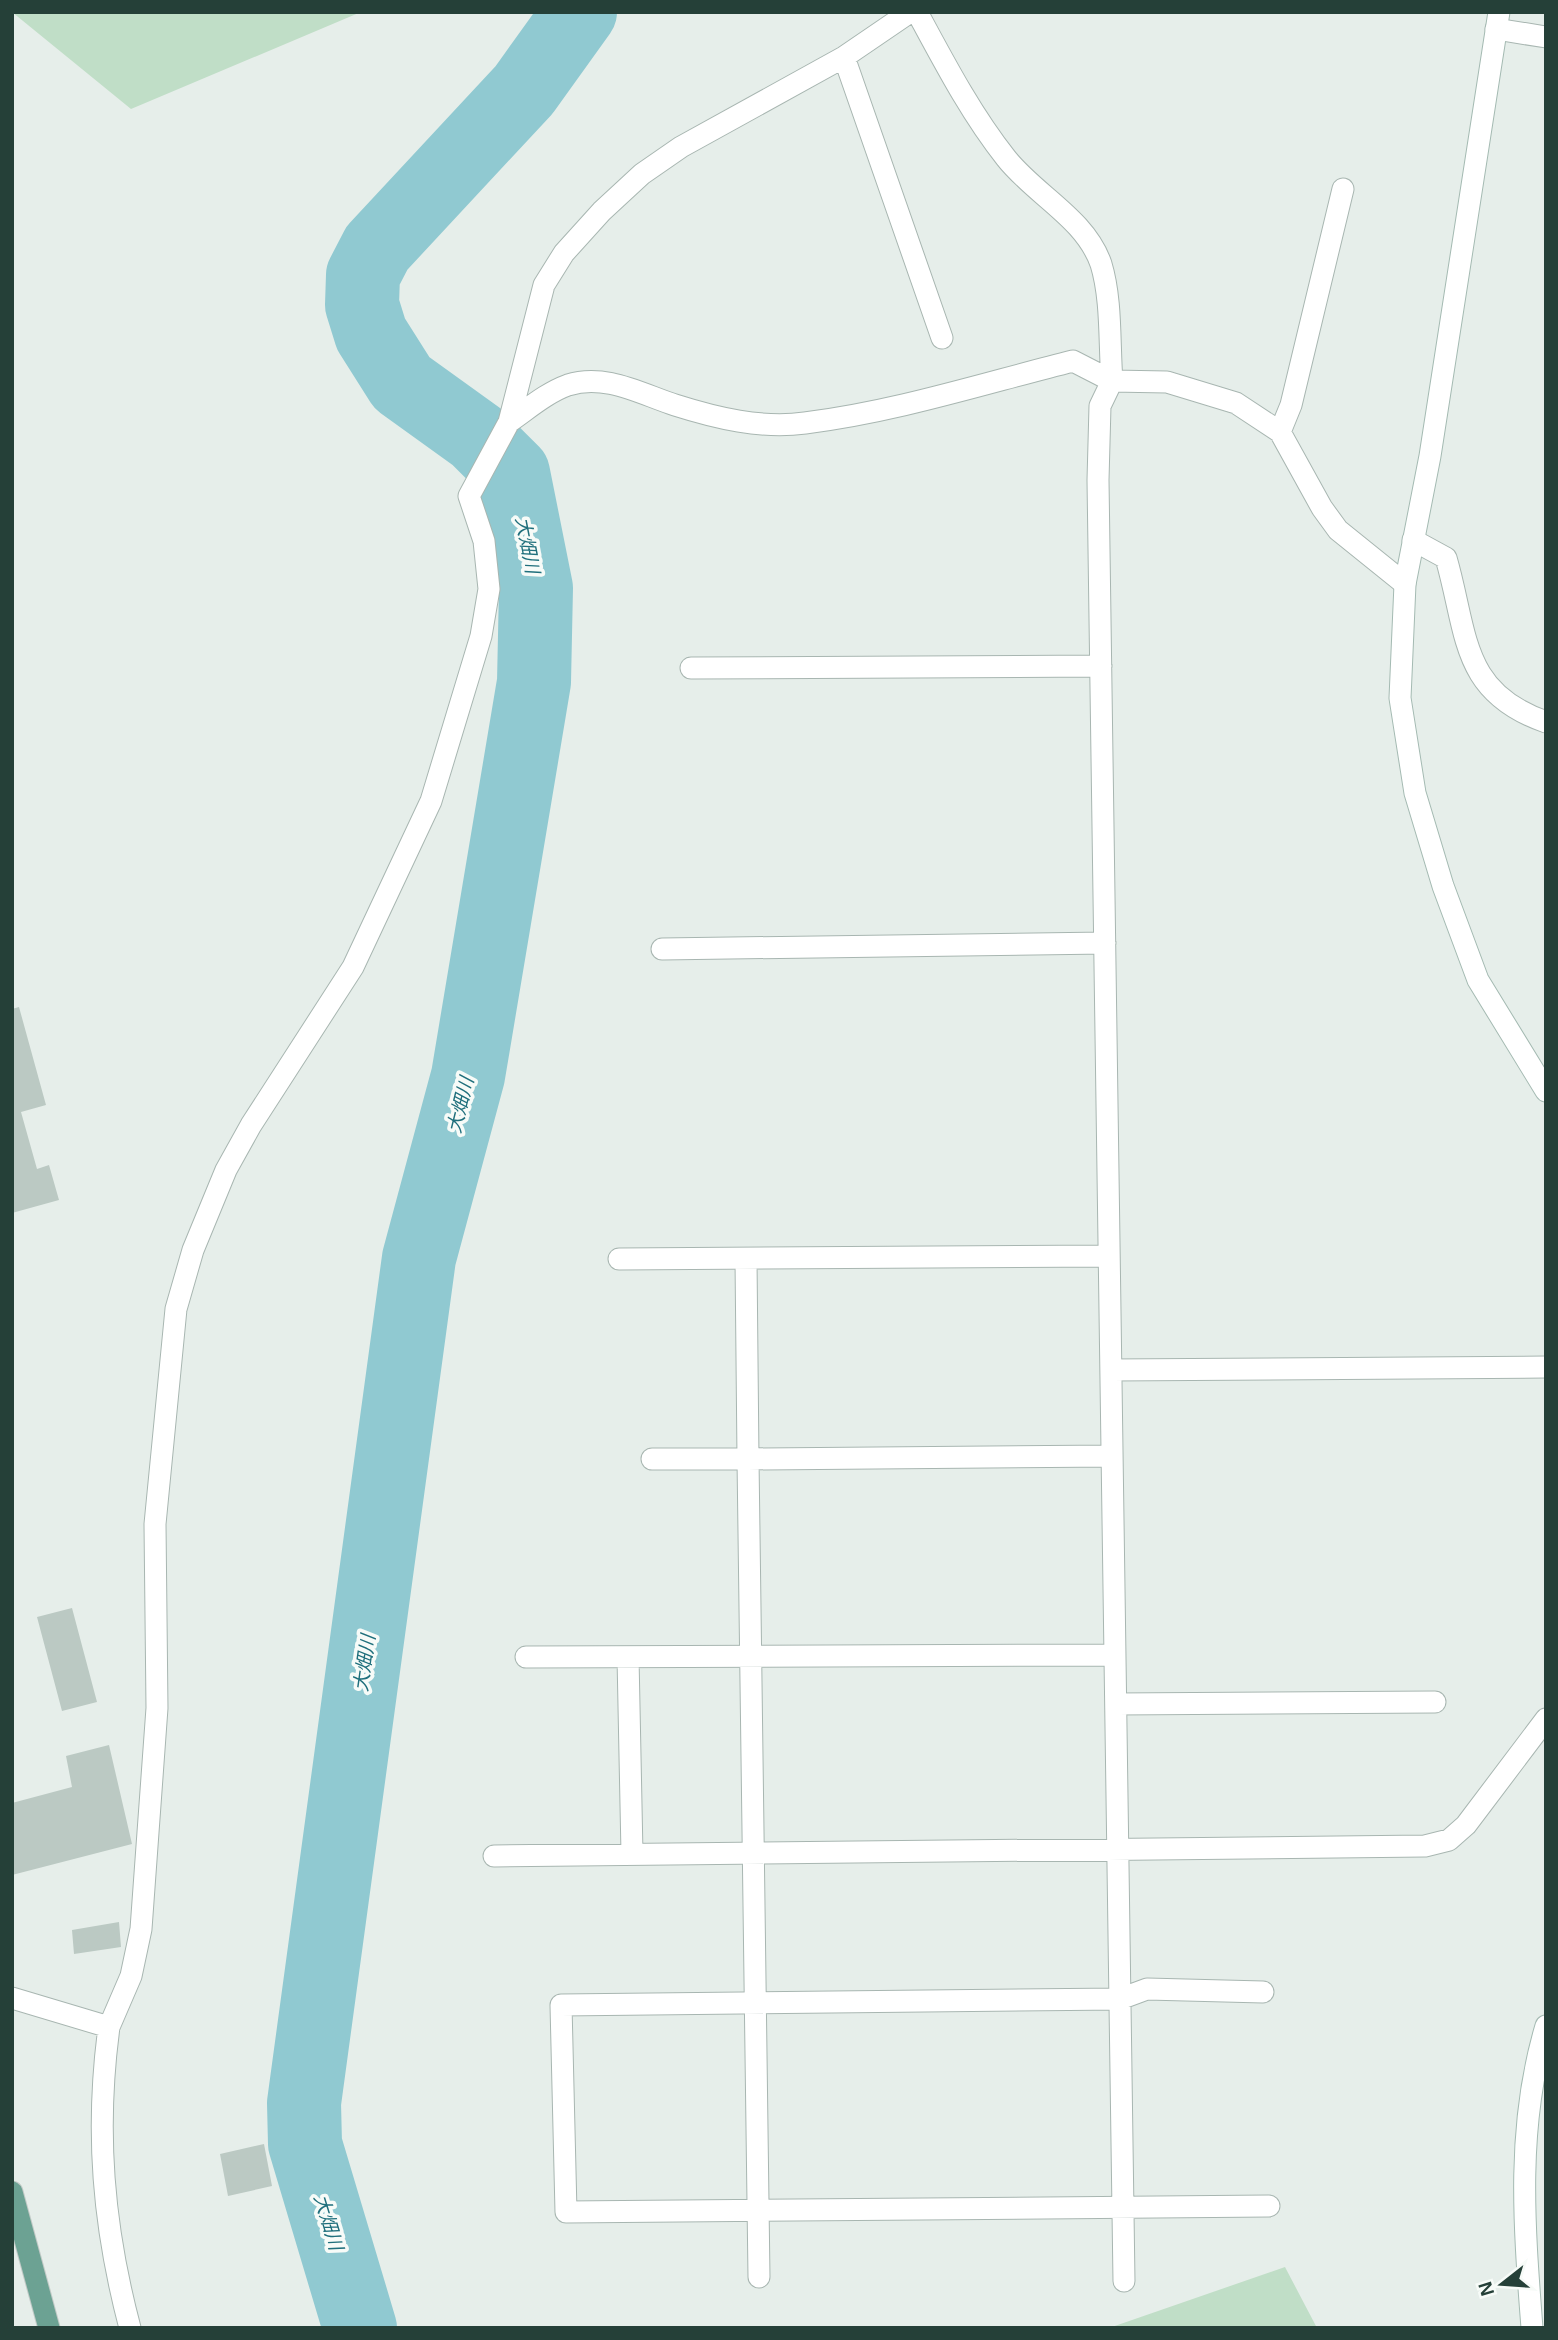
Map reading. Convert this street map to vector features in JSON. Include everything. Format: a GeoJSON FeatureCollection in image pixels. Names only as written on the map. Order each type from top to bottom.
{"type":"FeatureCollection","features":[{"type":"Feature","properties":{"kind":"main road"},"geometry":{"type":"LineString","coordinates":[[12,2192],[49,2328]]}},
{"type":"Feature","properties":{"kind":"street"},"geometry":{"type":"LineString","coordinates":[[130,2328],[117,2282],[100,2146],[100,2088],[108,2027],[131,1976],[141,1929],[157,1708],[155,1524],[176,1309],[193,1250],[226,1170],[251,1125],[353,967],[431,801],[481,636],[489,589],[484,541],[469,496],[507,426],[544,285],[564,253],[602,211],[642,174],[681,147],[844,57],[910,12]]}},
{"type":"Feature","properties":{"kind":"street"},"geometry":{"type":"LineString","coordinates":[[918,12],[952,78],[1005,158],[1034,190],[1085,235],[1101,265],[1112,381],[1100,406],[1101,666],[1124,2280]]}},
{"type":"Feature","properties":{"kind":"street"},"geometry":{"type":"LineString","coordinates":[[1546,37],[1498,21],[1430,456],[1405,583],[1400,698],[1415,793],[1443,886],[1478,980],[1546,1091]]}},
{"type":"Feature","properties":{"kind":"street"},"geometry":{"type":"LineString","coordinates":[[844,57],[942,338]]}},
{"type":"Feature","properties":{"kind":"street"},"geometry":{"type":"LineString","coordinates":[[1280,432],[1291,405],[1343,189]]}},
{"type":"Feature","properties":{"kind":"street"},"geometry":{"type":"LineString","coordinates":[[507,426],[549,394],[570,385],[614,383],[676,405],[761,426],[804,423],[869,411],[1073,361],[1112,381],[1167,382],[1236,403],[1280,432],[1322,509],[1338,530],[1405,583]]}},
{"type":"Feature","properties":{"kind":"street"},"geometry":{"type":"LineString","coordinates":[[1413,540],[1446,558],[1472,663],[1490,691],[1524,715],[1546,722]]}},
{"type":"Feature","properties":{"kind":"street"},"geometry":{"type":"LineString","coordinates":[[691,668],[1101,666]]}},
{"type":"Feature","properties":{"kind":"street"},"geometry":{"type":"LineString","coordinates":[[662,949],[1105,943]]}},
{"type":"Feature","properties":{"kind":"street"},"geometry":{"type":"LineString","coordinates":[[618,1259],[1109,1256]]}},
{"type":"Feature","properties":{"kind":"street"},"geometry":{"type":"LineString","coordinates":[[746,1259],[759,2277]]}},
{"type":"Feature","properties":{"kind":"street"},"geometry":{"type":"LineString","coordinates":[[1111,1370],[1546,1367]]}},
{"type":"Feature","properties":{"kind":"street"},"geometry":{"type":"LineString","coordinates":[[652,1459],[1112,1456]]}},
{"type":"Feature","properties":{"kind":"street"},"geometry":{"type":"LineString","coordinates":[[526,1657],[1115,1655]]}},
{"type":"Feature","properties":{"kind":"street"},"geometry":{"type":"LineString","coordinates":[[628,1657],[632,1854]]}},
{"type":"Feature","properties":{"kind":"street"},"geometry":{"type":"LineString","coordinates":[[1116,1704],[1435,1702]]}},
{"type":"Feature","properties":{"kind":"street"},"geometry":{"type":"LineString","coordinates":[[494,1856],[1425,1846],[1449,1840],[1466,1825],[1546,1719]]}},
{"type":"Feature","properties":{"kind":"street"},"geometry":{"type":"LineString","coordinates":[[1263,1992],[1147,1989],[1120,1999],[561,2005],[566,2211],[1269,2206]]}},
{"type":"Feature","properties":{"kind":"street"},"geometry":{"type":"LineString","coordinates":[[12,1998],[108,2027]]}},
{"type":"Feature","properties":{"kind":"street"},"geometry":{"type":"LineString","coordinates":[[1532,2328],[1522,2205],[1525,2123],[1535,2061],[1546,2026]]}},
{"type":"Feature","properties":{"kind":"green space"},"geometry":{"type":"Polygon","coordinates":[[[12,12],[361,12],[131,109],[12,12]]]}},
{"type":"Feature","properties":{"kind":"green space"},"geometry":{"type":"Polygon","coordinates":[[[1285,2267],[1317,2328],[1109,2328],[1285,2267]]]}},
{"type":"Feature","properties":{"kind":"building"},"geometry":{"type":"Polygon","coordinates":[[[19,1007],[46,1105],[21,1112],[37,1169],[49,1165],[59,1200],[12,1213],[12,1009],[19,1007]]]}},
{"type":"Feature","properties":{"kind":"building"},"geometry":{"type":"Polygon","coordinates":[[[72,1608],[97,1702],[62,1711],[37,1617],[72,1608]]]}},
{"type":"Feature","properties":{"kind":"building"},"geometry":{"type":"Polygon","coordinates":[[[109,1745],[132,1844],[12,1875],[12,1803],[72,1787],[66,1756],[109,1745]]]}},
{"type":"Feature","properties":{"kind":"building"},"geometry":{"type":"Polygon","coordinates":[[[119,1922],[121,1947],[74,1954],[72,1930],[119,1922]]]}},
{"type":"Feature","properties":{"kind":"building"},"geometry":{"type":"Polygon","coordinates":[[[264,2144],[272,2186],[228,2196],[220,2154],[264,2144]]]}},
{"type":"Feature","properties":{"kind":"waterway","name":"大畑川"},"geometry":{"type":"LineString","coordinates":[[360,2328],[305,2144],[304,2103],[419,1258],[468,1076],[534,682],[536,588],[513,473],[477,437],[402,383],[371,334],[362,305],[363,275],[377,248],[524,90],[580,12]]}}]}
